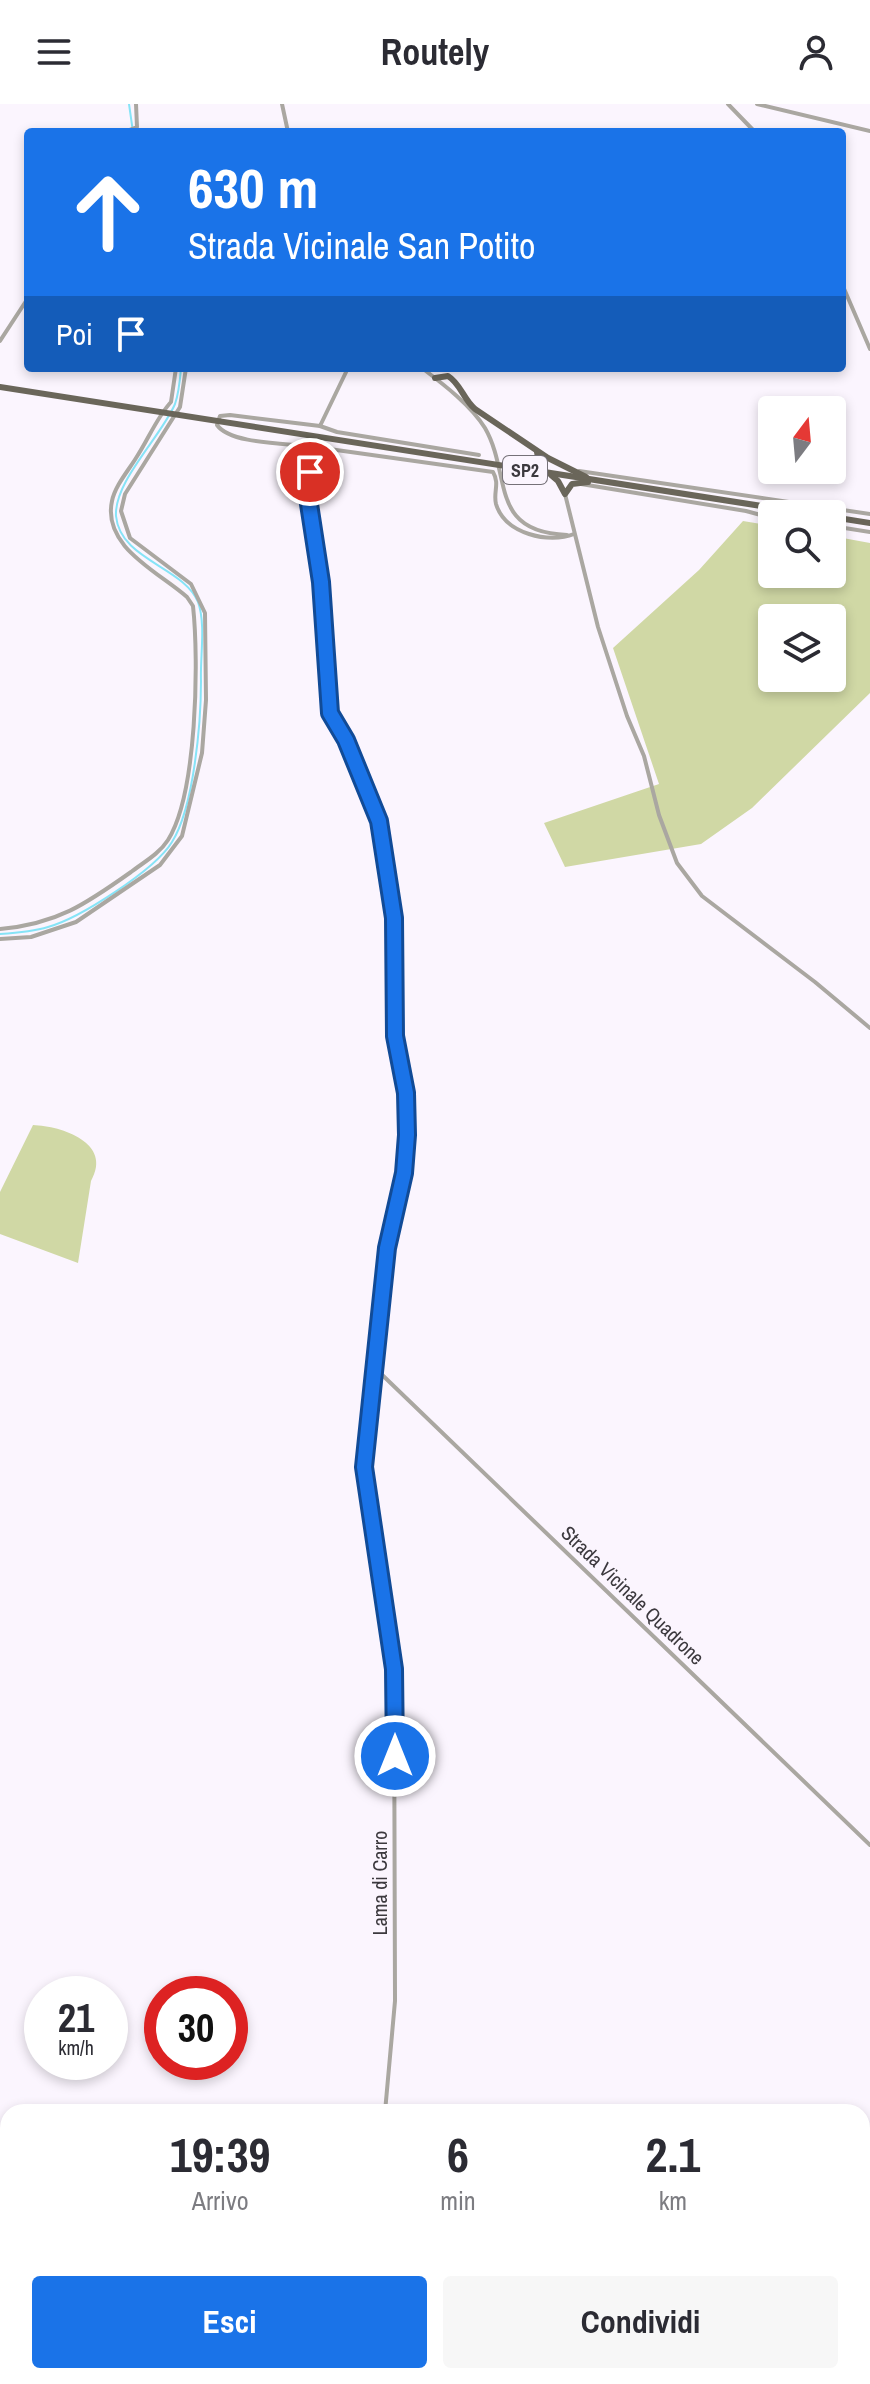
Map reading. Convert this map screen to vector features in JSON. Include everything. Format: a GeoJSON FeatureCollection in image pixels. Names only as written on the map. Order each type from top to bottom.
{"type":"FeatureCollection","features":[{"type":"Feature","properties":{"kind":"main road"},"geometry":{"type":"LineString","coordinates":[[435,378],[451,378],[475,409],[536,449],[596,481]]}},
{"type":"Feature","properties":{"kind":"main road"},"geometry":{"type":"LineString","coordinates":[[446,388],[451,378]]}},
{"type":"Feature","properties":{"kind":"main road","name":"SP2"},"geometry":{"type":"LineString","coordinates":[[0,387],[758,506]]}},
{"type":"Feature","properties":{"kind":"main road"},"geometry":{"type":"LineString","coordinates":[[523,469],[539,463],[536,449]]}},
{"type":"Feature","properties":{"kind":"main road"},"geometry":{"type":"LineString","coordinates":[[547,473],[558,481],[565,494],[572,484],[596,481]]}},
{"type":"Feature","properties":{"kind":"main road"},"geometry":{"type":"LineString","coordinates":[[846,519],[870,523]]}},
{"type":"Feature","properties":{"kind":"street"},"geometry":{"type":"LineString","coordinates":[[131,128],[136,104]]}},
{"type":"Feature","properties":{"kind":"street"},"geometry":{"type":"LineString","coordinates":[[282,104],[287,128]]}},
{"type":"Feature","properties":{"kind":"street"},"geometry":{"type":"LineString","coordinates":[[728,104],[751,128]]}},
{"type":"Feature","properties":{"kind":"street"},"geometry":{"type":"LineString","coordinates":[[757,104],[870,131]]}},
{"type":"Feature","properties":{"kind":"street"},"geometry":{"type":"LineString","coordinates":[[846,293],[870,349]]}},
{"type":"Feature","properties":{"kind":"street"},"geometry":{"type":"LineString","coordinates":[[0,341],[24,304]]}},
{"type":"Feature","properties":{"kind":"street"},"geometry":{"type":"LineString","coordinates":[[0,929],[33,926],[66,915],[146,861],[167,842],[174,829],[191,752],[196,695],[193,606],[187,597],[118,538],[111,510],[116,490],[155,430],[161,411],[171,402],[175,372]]}},
{"type":"Feature","properties":{"kind":"street"},"geometry":{"type":"LineString","coordinates":[[0,939],[31,937],[76,922],[153,870],[170,854],[182,836],[202,753],[205,613],[200,596],[191,584],[143,550],[125,531],[121,511],[125,494],[180,407],[185,372]]}},
{"type":"Feature","properties":{"kind":"street"},"geometry":{"type":"LineString","coordinates":[[320,426],[346,372]]}},
{"type":"Feature","properties":{"kind":"street"},"geometry":{"type":"LineString","coordinates":[[427,372],[478,419],[492,448],[505,498],[519,520],[534,528],[572,534]]}},
{"type":"Feature","properties":{"kind":"street"},"geometry":{"type":"LineString","coordinates":[[479,455],[337,432],[320,426],[239,415],[224,415],[217,419],[221,431],[247,440],[493,472],[498,484],[496,504],[508,521],[530,535],[543,538],[564,539],[572,534]]}},
{"type":"Feature","properties":{"kind":"street","name":"Lama di Carro"},"geometry":{"type":"LineString","coordinates":[[315,447],[307,491],[321,582],[330,713],[346,740],[379,821],[394,918],[395,1036],[406,1093],[404,1173],[387,1248],[364,1467],[394,1669],[395,2001],[386,2104]]}},
{"type":"Feature","properties":{"kind":"street"},"geometry":{"type":"LineString","coordinates":[[143,449],[151,454]]}},
{"type":"Feature","properties":{"kind":"street"},"geometry":{"type":"LineString","coordinates":[[572,470],[870,514]]}},
{"type":"Feature","properties":{"kind":"street"},"geometry":{"type":"LineString","coordinates":[[579,483],[758,514]]}},
{"type":"Feature","properties":{"kind":"street"},"geometry":{"type":"LineString","coordinates":[[565,494],[572,534],[598,627],[627,716],[644,756],[659,815],[677,863],[702,896],[870,1028]]}},
{"type":"Feature","properties":{"kind":"street"},"geometry":{"type":"LineString","coordinates":[[846,528],[870,532]]}},
{"type":"Feature","properties":{"kind":"street"},"geometry":{"type":"LineString","coordinates":[[137,557],[143,550]]}},
{"type":"Feature","properties":{"kind":"street"},"geometry":{"type":"LineString","coordinates":[[194,643],[206,643]]}},
{"type":"Feature","properties":{"kind":"street"},"geometry":{"type":"LineString","coordinates":[[191,752],[202,753]]}},
{"type":"Feature","properties":{"kind":"street"},"geometry":{"type":"LineString","coordinates":[[146,861],[153,870]]}},
{"type":"Feature","properties":{"kind":"street","name":"Strada Vicinale Quadrone"},"geometry":{"type":"LineString","coordinates":[[375,1368],[870,1845]]}},
{"type":"Feature","properties":{"kind":"green space"},"geometry":{"type":"Polygon","coordinates":[[[743,521],[758,524],[758,588],[846,588],[846,539],[870,543],[870,693],[752,808],[701,844],[565,867],[544,823],[659,784],[613,648],[699,570],[743,521]]]}},
{"type":"Feature","properties":{"kind":"green space"},"geometry":{"type":"Polygon","coordinates":[[[33,1125],[70,1133],[90,1147],[95,1156],[96,1168],[91,1181],[78,1263],[0,1234],[0,1192],[33,1125]]]}},
{"type":"Feature","properties":{"kind":"waterway"},"geometry":{"type":"LineString","coordinates":[[129,104],[132,128]]}},
{"type":"Feature","properties":{"kind":"waterway"},"geometry":{"type":"LineString","coordinates":[[0,934],[30,931],[62,922],[116,892],[163,853],[180,827],[191,786],[200,719],[202,620],[198,602],[191,590],[129,543],[120,531],[116,516],[122,488],[175,404],[180,372]]}},
{"type":"Feature","properties":{"kind":"route"},"geometry":{"type":"LineString","coordinates":[[310,472],[307,491],[321,582],[330,713],[346,740],[379,821],[394,918],[392,980],[395,1036],[406,1093],[404,1173],[387,1248],[364,1467],[394,1669],[395,1756]]}}]}
